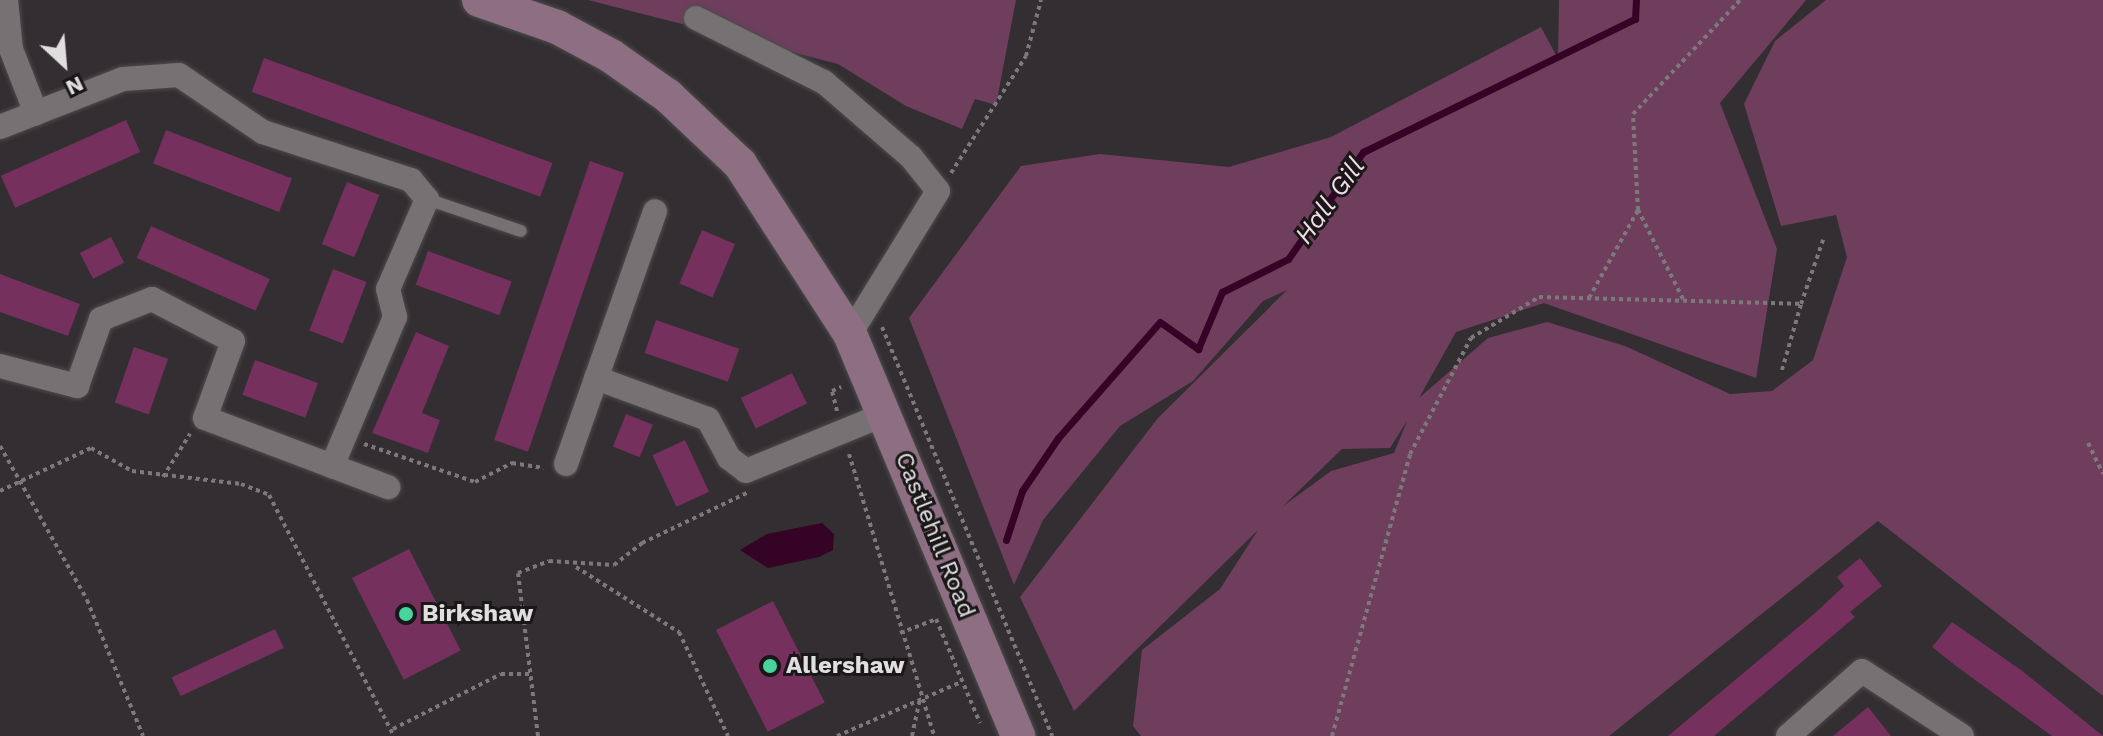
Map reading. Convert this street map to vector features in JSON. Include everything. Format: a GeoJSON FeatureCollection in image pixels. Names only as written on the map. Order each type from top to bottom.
{"type":"FeatureCollection","features":[{"type":"Feature","properties":{"kind":"main road","name":"Castlehill Road"},"geometry":{"type":"LineString","coordinates":[[479,0],[557,27],[668,96],[740,164],[850,334],[1018,736]]}},
{"type":"Feature","properties":{"kind":"street"},"geometry":{"type":"LineString","coordinates":[[6,0],[11,49],[36,113]]}},
{"type":"Feature","properties":{"kind":"street"},"geometry":{"type":"LineString","coordinates":[[696,18],[824,82],[911,157],[938,191],[872,303],[850,334]]}},
{"type":"Feature","properties":{"kind":"street"},"geometry":{"type":"LineString","coordinates":[[0,127],[123,79],[179,75],[263,132],[411,180],[427,199],[388,289],[395,317],[332,466]]}},
{"type":"Feature","properties":{"kind":"street"},"geometry":{"type":"LineString","coordinates":[[566,464],[655,211]]}},
{"type":"Feature","properties":{"kind":"street"},"geometry":{"type":"LineString","coordinates":[[0,366],[77,386],[101,319],[152,299],[233,341],[205,418],[388,487]]}},
{"type":"Feature","properties":{"kind":"street"},"geometry":{"type":"LineString","coordinates":[[596,378],[708,419],[735,465],[756,472],[886,414]]}},
{"type":"Feature","properties":{"kind":"street"},"geometry":{"type":"LineString","coordinates":[[1788,736],[1862,671],[1962,736]]}},
{"type":"Feature","properties":{"kind":"lane"},"geometry":{"type":"LineString","coordinates":[[427,199],[521,231]]}},
{"type":"Feature","properties":{"kind":"path"},"geometry":{"type":"LineString","coordinates":[[938,191],[1026,56],[1041,0]]}},
{"type":"Feature","properties":{"kind":"path"},"geometry":{"type":"LineString","coordinates":[[1683,300],[1663,271],[1638,210],[1633,114],[1740,0]]}},
{"type":"Feature","properties":{"kind":"path"},"geometry":{"type":"LineString","coordinates":[[1589,298],[1638,210]]}},
{"type":"Feature","properties":{"kind":"path"},"geometry":{"type":"LineString","coordinates":[[1782,370],[1823,240]]}},
{"type":"Feature","properties":{"kind":"path"},"geometry":{"type":"LineString","coordinates":[[1332,736],[1410,454],[1453,366],[1471,338],[1529,302],[1589,298],[1801,304]]}},
{"type":"Feature","properties":{"kind":"path"},"geometry":{"type":"LineString","coordinates":[[872,303],[1052,736]]}},
{"type":"Feature","properties":{"kind":"path"},"geometry":{"type":"LineString","coordinates":[[869,376],[832,391],[900,633],[934,736]]}},
{"type":"Feature","properties":{"kind":"path"},"geometry":{"type":"LineString","coordinates":[[162,478],[205,418]]}},
{"type":"Feature","properties":{"kind":"path"},"geometry":{"type":"LineString","coordinates":[[344,437],[475,482],[512,463],[566,464]]}},
{"type":"Feature","properties":{"kind":"path"},"geometry":{"type":"LineString","coordinates":[[2088,443],[2103,474]]}},
{"type":"Feature","properties":{"kind":"path"},"geometry":{"type":"LineString","coordinates":[[0,446],[87,600],[143,736]]}},
{"type":"Feature","properties":{"kind":"path"},"geometry":{"type":"LineString","coordinates":[[0,491],[18,478],[91,448],[162,478],[241,484],[269,495],[394,736]]}},
{"type":"Feature","properties":{"kind":"path"},"geometry":{"type":"LineString","coordinates":[[538,736],[518,573],[549,561],[574,566],[614,565],[666,531],[747,498],[756,472]]}},
{"type":"Feature","properties":{"kind":"path"},"geometry":{"type":"LineString","coordinates":[[574,566],[679,632],[728,736]]}},
{"type":"Feature","properties":{"kind":"path"},"geometry":{"type":"LineString","coordinates":[[900,633],[936,619],[986,736]]}},
{"type":"Feature","properties":{"kind":"path"},"geometry":{"type":"LineString","coordinates":[[393,729],[501,674],[530,674]]}},
{"type":"Feature","properties":{"kind":"path"},"geometry":{"type":"LineString","coordinates":[[837,736],[961,682]]}},
{"type":"Feature","properties":{"kind":"path"},"geometry":{"type":"LineString","coordinates":[[912,736],[920,699]]}},
{"type":"Feature","properties":{"kind":"shaded area"},"geometry":{"type":"Polygon","coordinates":[[[588,0],[1016,0],[996,105],[975,99],[962,129],[906,106],[838,64],[588,0]]]}},
{"type":"Feature","properties":{"kind":"shaded area"},"geometry":{"type":"Polygon","coordinates":[[[1559,0],[1806,0],[1720,103],[1777,249],[1756,378],[1544,303],[1456,332],[1419,398],[1488,338],[1547,322],[1625,346],[1730,394],[1772,391],[1813,360],[1847,257],[1836,215],[1781,226],[1744,104],[1775,41],[1826,0],[2103,0],[2103,696],[1878,521],[1609,736],[1141,736],[1133,726],[1142,650],[1220,589],[1258,530],[1074,711],[1020,597],[1158,418],[1287,290],[1263,301],[1193,381],[1120,426],[1043,520],[1014,585],[909,318],[1021,166],[1100,154],[1229,167],[1331,137],[1541,27],[1558,59],[1559,0]],[[1407,421],[1390,448],[1342,449],[1282,507],[1331,471],[1394,453],[1407,421]]]}},
{"type":"Feature","properties":{"kind":"shaded area"},"geometry":{"type":"Polygon","coordinates":[[[822,523],[834,534],[833,550],[819,557],[768,568],[740,550],[767,534],[822,523]]]}},
{"type":"Feature","properties":{"kind":"building"},"geometry":{"type":"Polygon","coordinates":[[[264,58],[552,163],[540,197],[252,92],[264,58]]]}},
{"type":"Feature","properties":{"kind":"building"},"geometry":{"type":"Polygon","coordinates":[[[126,120],[140,152],[15,208],[1,176],[126,120]]]}},
{"type":"Feature","properties":{"kind":"building"},"geometry":{"type":"Polygon","coordinates":[[[166,130],[292,178],[279,212],[153,164],[166,130]]]}},
{"type":"Feature","properties":{"kind":"building"},"geometry":{"type":"Polygon","coordinates":[[[590,161],[624,173],[528,452],[494,440],[590,161]]]}},
{"type":"Feature","properties":{"kind":"building"},"geometry":{"type":"Polygon","coordinates":[[[347,182],[379,195],[354,257],[322,244],[347,182]]]}},
{"type":"Feature","properties":{"kind":"building"},"geometry":{"type":"Polygon","coordinates":[[[151,226],[270,279],[256,311],[137,258],[151,226]]]}},
{"type":"Feature","properties":{"kind":"building"},"geometry":{"type":"Polygon","coordinates":[[[702,230],[735,244],[712,297],[679,283],[702,230]]]}},
{"type":"Feature","properties":{"kind":"building"},"geometry":{"type":"Polygon","coordinates":[[[111,237],[124,263],[93,279],[80,253],[111,237]]]}},
{"type":"Feature","properties":{"kind":"building"},"geometry":{"type":"Polygon","coordinates":[[[428,251],[512,281],[499,315],[416,285],[428,251]]]}},
{"type":"Feature","properties":{"kind":"building"},"geometry":{"type":"Polygon","coordinates":[[[333,269],[367,282],[343,344],[309,331],[333,269]]]}},
{"type":"Feature","properties":{"kind":"building"},"geometry":{"type":"Polygon","coordinates":[[[0,274],[80,304],[68,336],[0,312],[0,274]]]}},
{"type":"Feature","properties":{"kind":"building"},"geometry":{"type":"Polygon","coordinates":[[[656,320],[739,349],[728,382],[645,353],[656,320]]]}},
{"type":"Feature","properties":{"kind":"building"},"geometry":{"type":"Polygon","coordinates":[[[416,332],[449,346],[422,413],[440,420],[428,453],[372,433],[416,332]]]}},
{"type":"Feature","properties":{"kind":"building"},"geometry":{"type":"Polygon","coordinates":[[[134,347],[168,359],[149,415],[115,403],[134,347]]]}},
{"type":"Feature","properties":{"kind":"building"},"geometry":{"type":"Polygon","coordinates":[[[255,360],[318,383],[305,418],[242,395],[255,360]]]}},
{"type":"Feature","properties":{"kind":"building"},"geometry":{"type":"Polygon","coordinates":[[[792,373],[807,404],[756,429],[741,398],[792,373]]]}},
{"type":"Feature","properties":{"kind":"building"},"geometry":{"type":"Polygon","coordinates":[[[626,414],[653,425],[640,457],[613,446],[626,414]]]}},
{"type":"Feature","properties":{"kind":"building"},"geometry":{"type":"Polygon","coordinates":[[[685,440],[709,492],[676,507],[652,455],[685,440]]]}},
{"type":"Feature","properties":{"kind":"building","name":"Birkshaw"},"geometry":{"type":"Polygon","coordinates":[[[409,549],[461,651],[404,680],[352,578],[409,549]]]}},
{"type":"Feature","properties":{"kind":"building"},"geometry":{"type":"Polygon","coordinates":[[[1860,558],[1882,586],[1850,612],[1855,617],[1714,736],[1668,736],[1814,614],[1844,586],[1837,577],[1860,558]]]}},
{"type":"Feature","properties":{"kind":"building","name":"Allershaw"},"geometry":{"type":"Polygon","coordinates":[[[773,601],[825,703],[768,732],[716,630],[773,601]]]}},
{"type":"Feature","properties":{"kind":"building"},"geometry":{"type":"Polygon","coordinates":[[[1952,622],[2021,670],[2103,736],[2052,736],[1956,666],[1932,647],[1952,622]]]}},
{"type":"Feature","properties":{"kind":"building"},"geometry":{"type":"Polygon","coordinates":[[[275,629],[284,648],[181,696],[172,677],[275,629]]]}},
{"type":"Feature","properties":{"kind":"building"},"geometry":{"type":"Polygon","coordinates":[[[1868,707],[1891,736],[1833,736],[1868,707]]]}},
{"type":"Feature","properties":{"kind":"waterway","name":"Hall Gill"},"geometry":{"type":"LineString","coordinates":[[1006,540],[1022,491],[1058,438],[1160,322],[1198,349],[1222,292],[1288,259],[1363,152],[1635,19],[1636,0]]}},
{"type":"Feature","properties":{"kind":"place","name":"Birkshaw"},"geometry":{"type":"Point","coordinates":[406,614]}},
{"type":"Feature","properties":{"kind":"place","name":"Allershaw"},"geometry":{"type":"Point","coordinates":[770,666]}}]}
